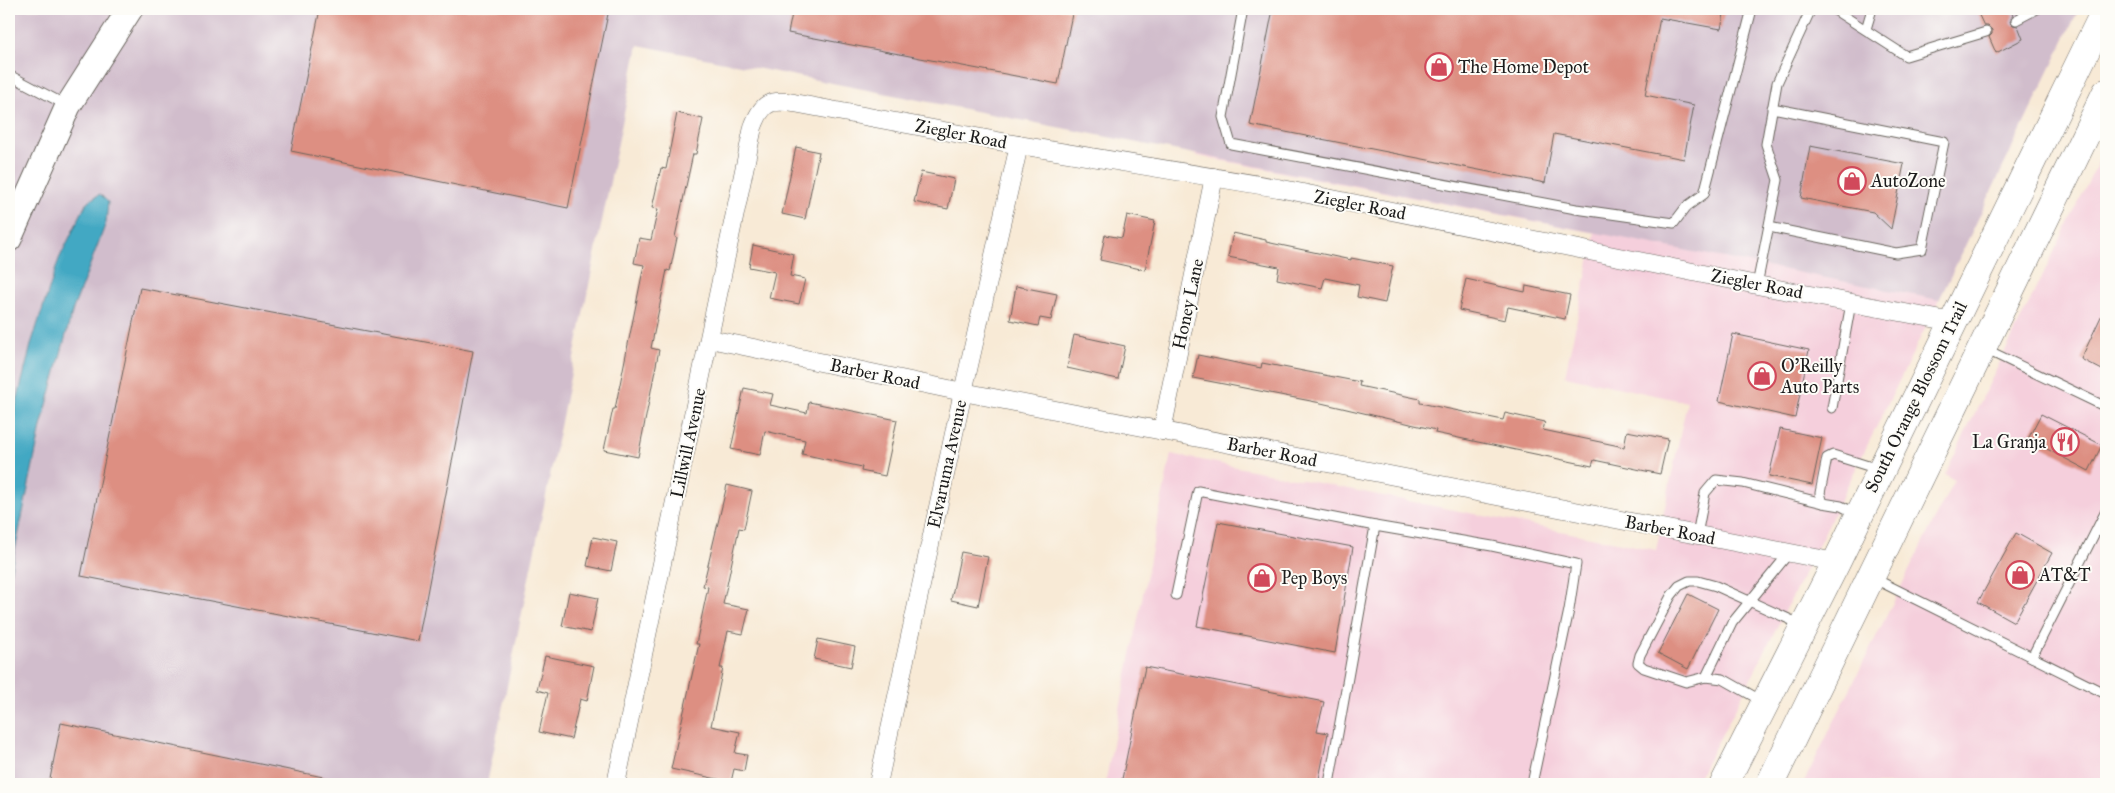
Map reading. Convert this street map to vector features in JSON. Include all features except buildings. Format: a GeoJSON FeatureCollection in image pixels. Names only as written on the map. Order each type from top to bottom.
{"type":"FeatureCollection","features":[{"type":"Feature","properties":{"kind":"main road","name":"South Orange Blossom Trail"},"geometry":{"type":"LineString","coordinates":[[1724,784],[1836,563],[2106,9]]}},
{"type":"Feature","properties":{"kind":"main road"},"geometry":{"type":"LineString","coordinates":[[1770,784],[2106,93]]}},
{"type":"Feature","properties":{"kind":"main road"},"geometry":{"type":"LineString","coordinates":[[1859,515],[1858,542],[1861,557],[1870,577]]}},
{"type":"Feature","properties":{"kind":"main road"},"geometry":{"type":"LineString","coordinates":[[1836,563],[1846,574],[1853,595],[1850,620]]}},
{"type":"Feature","properties":{"kind":"street"},"geometry":{"type":"LineString","coordinates":[[9,240],[68,106],[130,9]]}},
{"type":"Feature","properties":{"kind":"street","name":"Ziegler Road"},"geometry":{"type":"LineString","coordinates":[[765,104],[779,101],[794,103],[1019,145],[1214,177],[1953,322]]}},
{"type":"Feature","properties":{"kind":"street","name":"Lillwill Avenue"},"geometry":{"type":"LineString","coordinates":[[616,784],[753,127],[758,114],[765,104]]}},
{"type":"Feature","properties":{"kind":"street","name":"Elvaruma Avenue"},"geometry":{"type":"LineString","coordinates":[[878,784],[1019,145]]}},
{"type":"Feature","properties":{"kind":"street","name":"Honey Lane"},"geometry":{"type":"LineString","coordinates":[[1162,431],[1214,177]]}},
{"type":"Feature","properties":{"kind":"street","name":"Barber Road"},"geometry":{"type":"LineString","coordinates":[[710,338],[963,392],[1836,563]]}},
{"type":"Feature","properties":{"kind":"lane"},"geometry":{"type":"LineString","coordinates":[[1243,9],[1223,117],[1231,144],[1576,209],[1674,224],[1686,208],[1704,194],[1752,9]]}},
{"type":"Feature","properties":{"kind":"lane"},"geometry":{"type":"LineString","coordinates":[[1757,285],[1778,180],[1766,144],[1772,108],[1777,83],[1811,9]]}},
{"type":"Feature","properties":{"kind":"lane"},"geometry":{"type":"LineString","coordinates":[[1833,9],[1906,56],[1986,32]]}},
{"type":"Feature","properties":{"kind":"lane"},"geometry":{"type":"LineString","coordinates":[[1866,30],[1872,9]]}},
{"type":"Feature","properties":{"kind":"lane"},"geometry":{"type":"LineString","coordinates":[[2016,20],[2037,9]]}},
{"type":"Feature","properties":{"kind":"lane"},"geometry":{"type":"LineString","coordinates":[[9,75],[68,106]]}},
{"type":"Feature","properties":{"kind":"lane"},"geometry":{"type":"LineString","coordinates":[[1769,227],[1896,253],[1922,249],[1944,142],[1772,108]]}},
{"type":"Feature","properties":{"kind":"lane"},"geometry":{"type":"LineString","coordinates":[[1832,408],[1851,303]]}},
{"type":"Feature","properties":{"kind":"lane"},"geometry":{"type":"LineString","coordinates":[[1983,347],[2106,407]]}},
{"type":"Feature","properties":{"kind":"lane"},"geometry":{"type":"LineString","coordinates":[[1823,502],[1820,493],[1827,458],[1832,455],[1881,470]]}},
{"type":"Feature","properties":{"kind":"lane"},"geometry":{"type":"LineString","coordinates":[[1696,535],[1705,493],[1716,480],[1743,483],[1841,506],[1859,515]]}},
{"type":"Feature","properties":{"kind":"lane"},"geometry":{"type":"LineString","coordinates":[[1176,595],[1198,491],[1576,564],[1569,610],[1532,784]]}},
{"type":"Feature","properties":{"kind":"lane"},"geometry":{"type":"LineString","coordinates":[[2032,657],[2106,511]]}},
{"type":"Feature","properties":{"kind":"lane"},"geometry":{"type":"LineString","coordinates":[[1329,784],[1375,526]]}},
{"type":"Feature","properties":{"kind":"lane"},"geometry":{"type":"LineString","coordinates":[[1706,677],[1732,623],[1748,600],[1789,553]]}},
{"type":"Feature","properties":{"kind":"lane"},"geometry":{"type":"LineString","coordinates":[[1870,577],[2106,694]]}},
{"type":"Feature","properties":{"kind":"lane"},"geometry":{"type":"LineString","coordinates":[[1765,703],[1723,679],[1706,677],[1686,682],[1644,668],[1638,664],[1640,655],[1671,596],[1679,586],[1689,581],[1698,581],[1716,586],[1804,626]]}},
{"type":"Feature","properties":{"kind":"shaded area"},"geometry":{"type":"Polygon","coordinates":[[[9,9],[2079,9],[1939,300],[638,45],[487,784],[9,784],[9,9]]]}},
{"type":"Feature","properties":{"kind":"shaded area"},"geometry":{"type":"Polygon","coordinates":[[[2079,9],[1802,578],[1695,784],[1105,784],[1171,454],[1656,550],[1687,402],[1565,376],[1595,233],[1193,155],[2079,9]]]}},
{"type":"Feature","properties":{"kind":"shaded area"},"geometry":{"type":"Polygon","coordinates":[[[2106,146],[2106,784],[1803,784],[1954,480],[1945,474],[2106,146]]]}},
{"type":"Feature","properties":{"kind":"water"},"geometry":{"type":"Polygon","coordinates":[[[100,194],[108,202],[106,223],[73,309],[41,427],[9,579],[9,433],[32,341],[59,259],[87,202],[100,194]]]}},
{"type":"Feature","properties":{"kind":"place","name":"The Home Depot"},"geometry":{"type":"Point","coordinates":[1439,67]}},
{"type":"Feature","properties":{"kind":"place","name":"AutoZone"},"geometry":{"type":"Point","coordinates":[1852,181]}},
{"type":"Feature","properties":{"kind":"place","name":"O'Reilly Auto Parts"},"geometry":{"type":"Point","coordinates":[1762,376]}},
{"type":"Feature","properties":{"kind":"place","name":"La Granja"},"geometry":{"type":"Point","coordinates":[2065,442]}},
{"type":"Feature","properties":{"kind":"place","name":"AT&T"},"geometry":{"type":"Point","coordinates":[2020,575]}},
{"type":"Feature","properties":{"kind":"place","name":"Pep Boys"},"geometry":{"type":"Point","coordinates":[1262,578]}}]}
